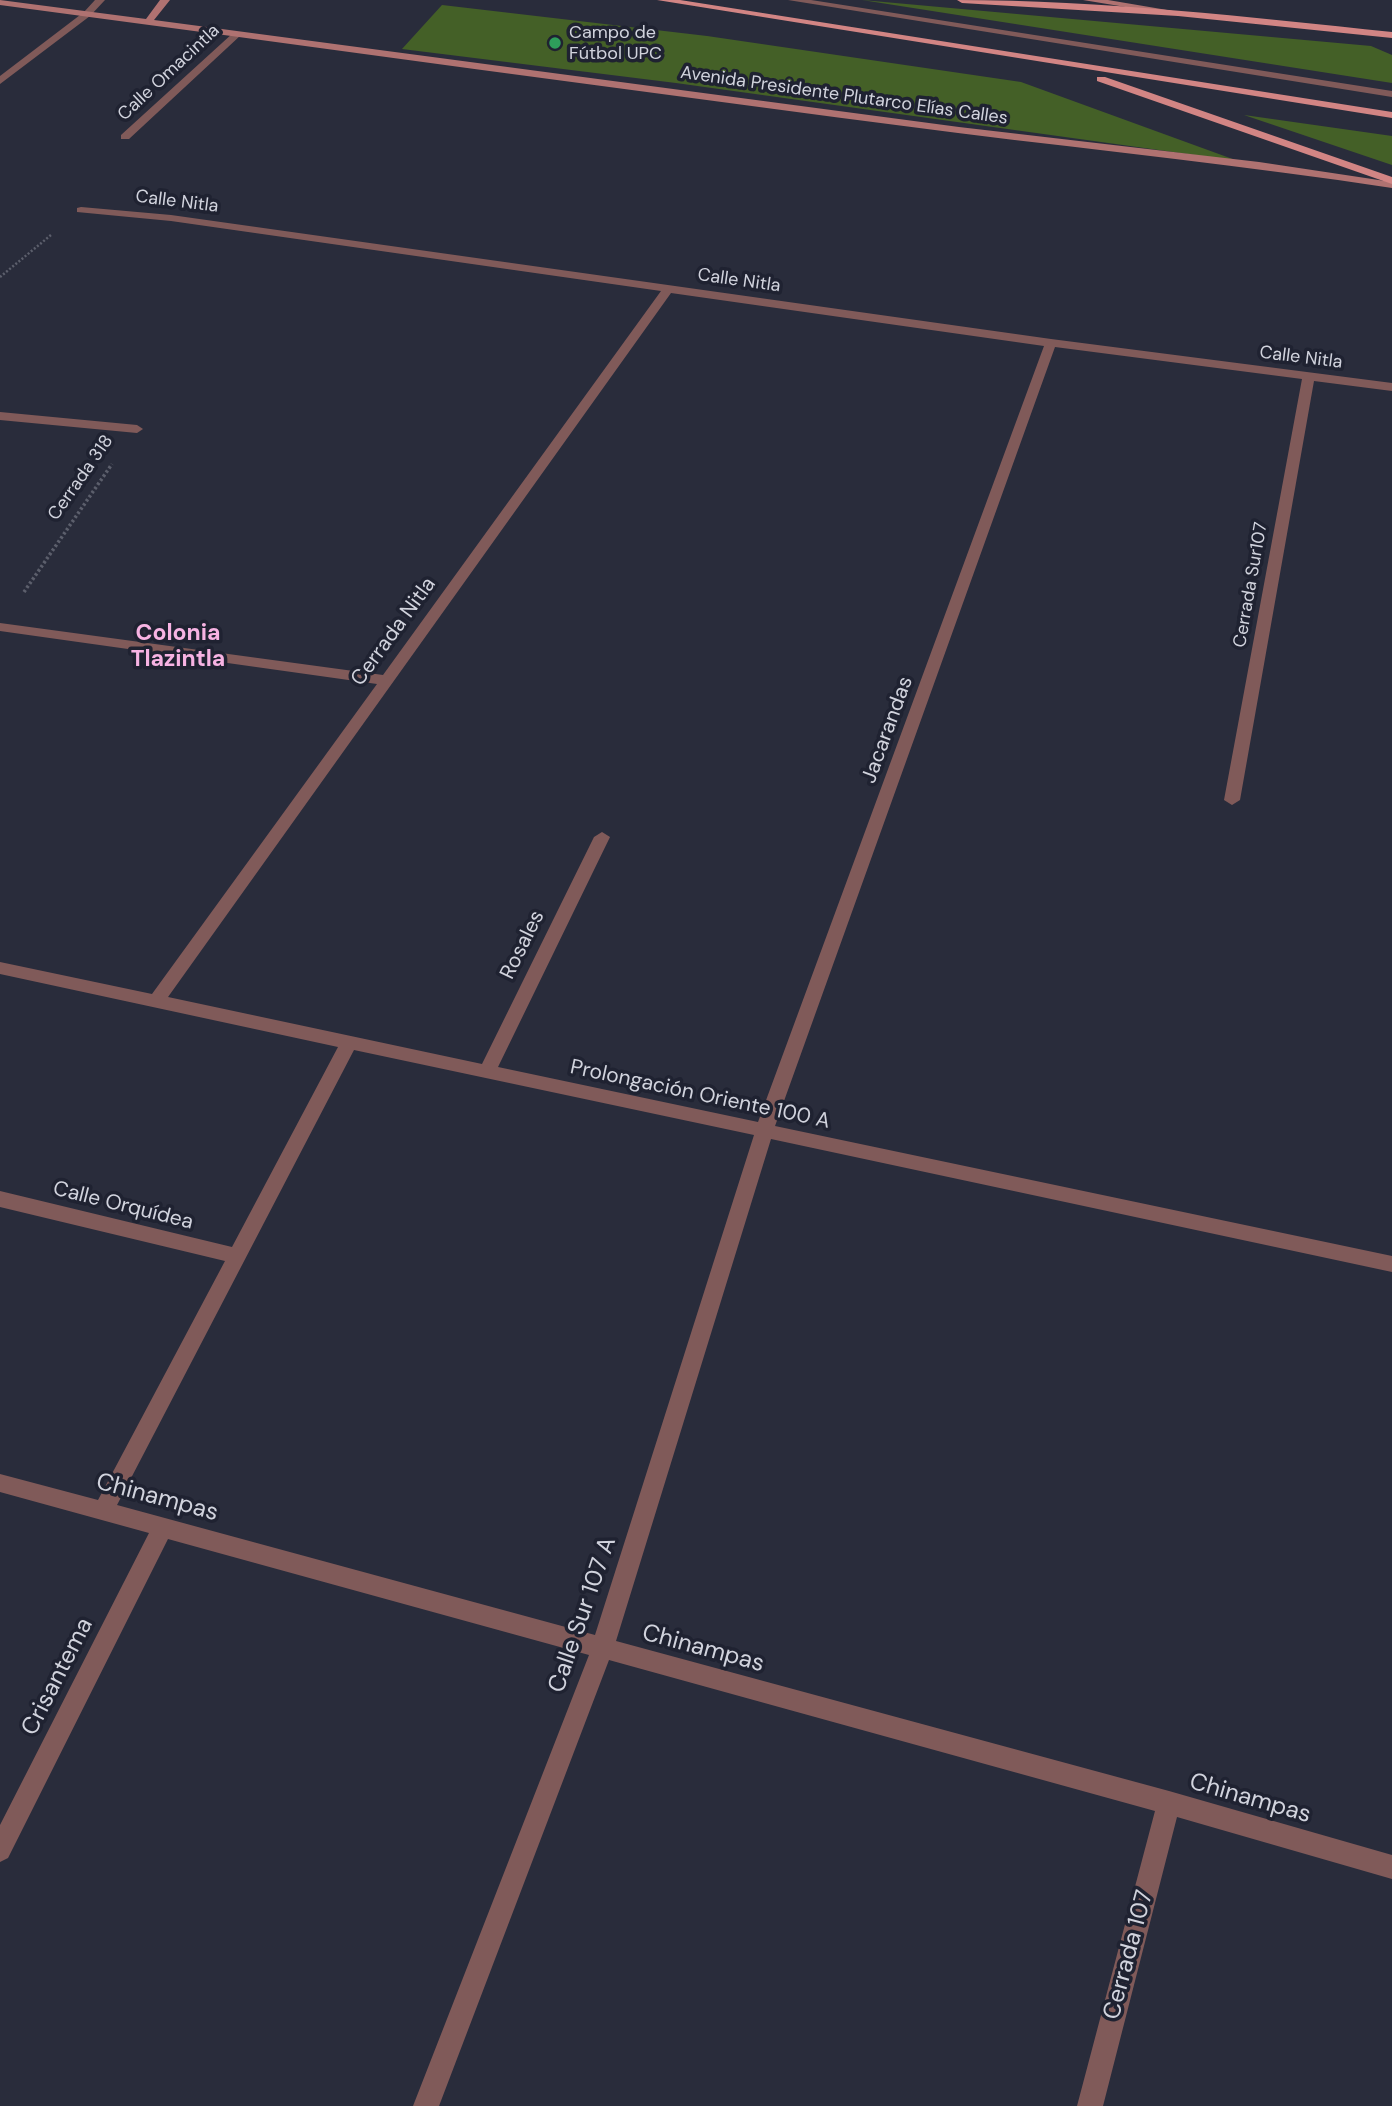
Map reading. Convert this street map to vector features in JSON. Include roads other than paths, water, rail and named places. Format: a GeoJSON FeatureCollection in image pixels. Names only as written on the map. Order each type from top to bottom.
{"type":"FeatureCollection","features":[{"type":"Feature","properties":{"kind":"main road"},"geometry":{"type":"LineString","coordinates":[[662,0],[1061,65],[1392,115]]}},
{"type":"Feature","properties":{"kind":"main road"},"geometry":{"type":"LineString","coordinates":[[962,0],[1178,13],[1392,36]]}},
{"type":"Feature","properties":{"kind":"main road"},"geometry":{"type":"LineString","coordinates":[[1061,65],[1392,183]]}},
{"type":"Feature","properties":{"kind":"street"},"geometry":{"type":"LineString","coordinates":[[0,81],[87,14],[100,0]]}},
{"type":"Feature","properties":{"kind":"street"},"geometry":{"type":"LineString","coordinates":[[147,23],[165,0]]}},
{"type":"Feature","properties":{"kind":"street"},"geometry":{"type":"LineString","coordinates":[[793,0],[1392,94]]}},
{"type":"Feature","properties":{"kind":"street"},"geometry":{"type":"LineString","coordinates":[[1088,0],[1178,13]]}},
{"type":"Feature","properties":{"kind":"street","name":"Avenida Presidente Plutarco Elías Calles"},"geometry":{"type":"LineString","coordinates":[[5,1],[147,23],[959,130],[1392,183]]}},
{"type":"Feature","properties":{"kind":"street","name":"Calle Omacintla"},"geometry":{"type":"LineString","coordinates":[[125,137],[236,35]]}},
{"type":"Feature","properties":{"kind":"street","name":"Calle Nitla"},"geometry":{"type":"LineString","coordinates":[[81,210],[171,218],[1051,343],[1392,387]]}},
{"type":"Feature","properties":{"kind":"street","name":"Cerrada Nitla"},"geometry":{"type":"LineString","coordinates":[[156,1001],[668,289]]}},
{"type":"Feature","properties":{"kind":"street","name":"Jacarandas"},"geometry":{"type":"LineString","coordinates":[[764,1131],[1051,343]]}},
{"type":"Feature","properties":{"kind":"street","name":"Cerrada Sur107"},"geometry":{"type":"LineString","coordinates":[[1232,800],[1308,377]]}},
{"type":"Feature","properties":{"kind":"street","name":"Cerrada 318"},"geometry":{"type":"LineString","coordinates":[[0,416],[137,429]]}},
{"type":"Feature","properties":{"kind":"street"},"geometry":{"type":"LineString","coordinates":[[0,627],[385,680]]}},
{"type":"Feature","properties":{"kind":"street","name":"Rosales"},"geometry":{"type":"LineString","coordinates":[[486,1073],[602,837]]}},
{"type":"Feature","properties":{"kind":"street","name":"Prolongación Oriente 100 A"},"geometry":{"type":"LineString","coordinates":[[0,968],[1392,1264]]}},
{"type":"Feature","properties":{"kind":"street"},"geometry":{"type":"LineString","coordinates":[[103,1511],[349,1043]]}},
{"type":"Feature","properties":{"kind":"street","name":"Calle Sur 107 A"},"geometry":{"type":"LineString","coordinates":[[426,2106],[602,1649],[764,1131]]}},
{"type":"Feature","properties":{"kind":"street","name":"Calle Orquídea"},"geometry":{"type":"LineString","coordinates":[[0,1199],[236,1256]]}},
{"type":"Feature","properties":{"kind":"street","name":"Chinampas"},"geometry":{"type":"LineString","coordinates":[[0,1483],[1169,1803],[1392,1867]]}},
{"type":"Feature","properties":{"kind":"street","name":"Crisantema"},"geometry":{"type":"LineString","coordinates":[[0,1850],[163,1527]]}},
{"type":"Feature","properties":{"kind":"street","name":"Cerrada 107"},"geometry":{"type":"LineString","coordinates":[[1090,2106],[1169,1803]]}},
{"type":"Feature","properties":{"kind":"place","name":"Campo de Fútbol UPC"},"geometry":{"type":"Point","coordinates":[555,43]}},
{"type":"Feature","properties":{"kind":"district","name":"Colonia Tlazintla"},"geometry":{"type":"Point","coordinates":[178,647]}}]}
